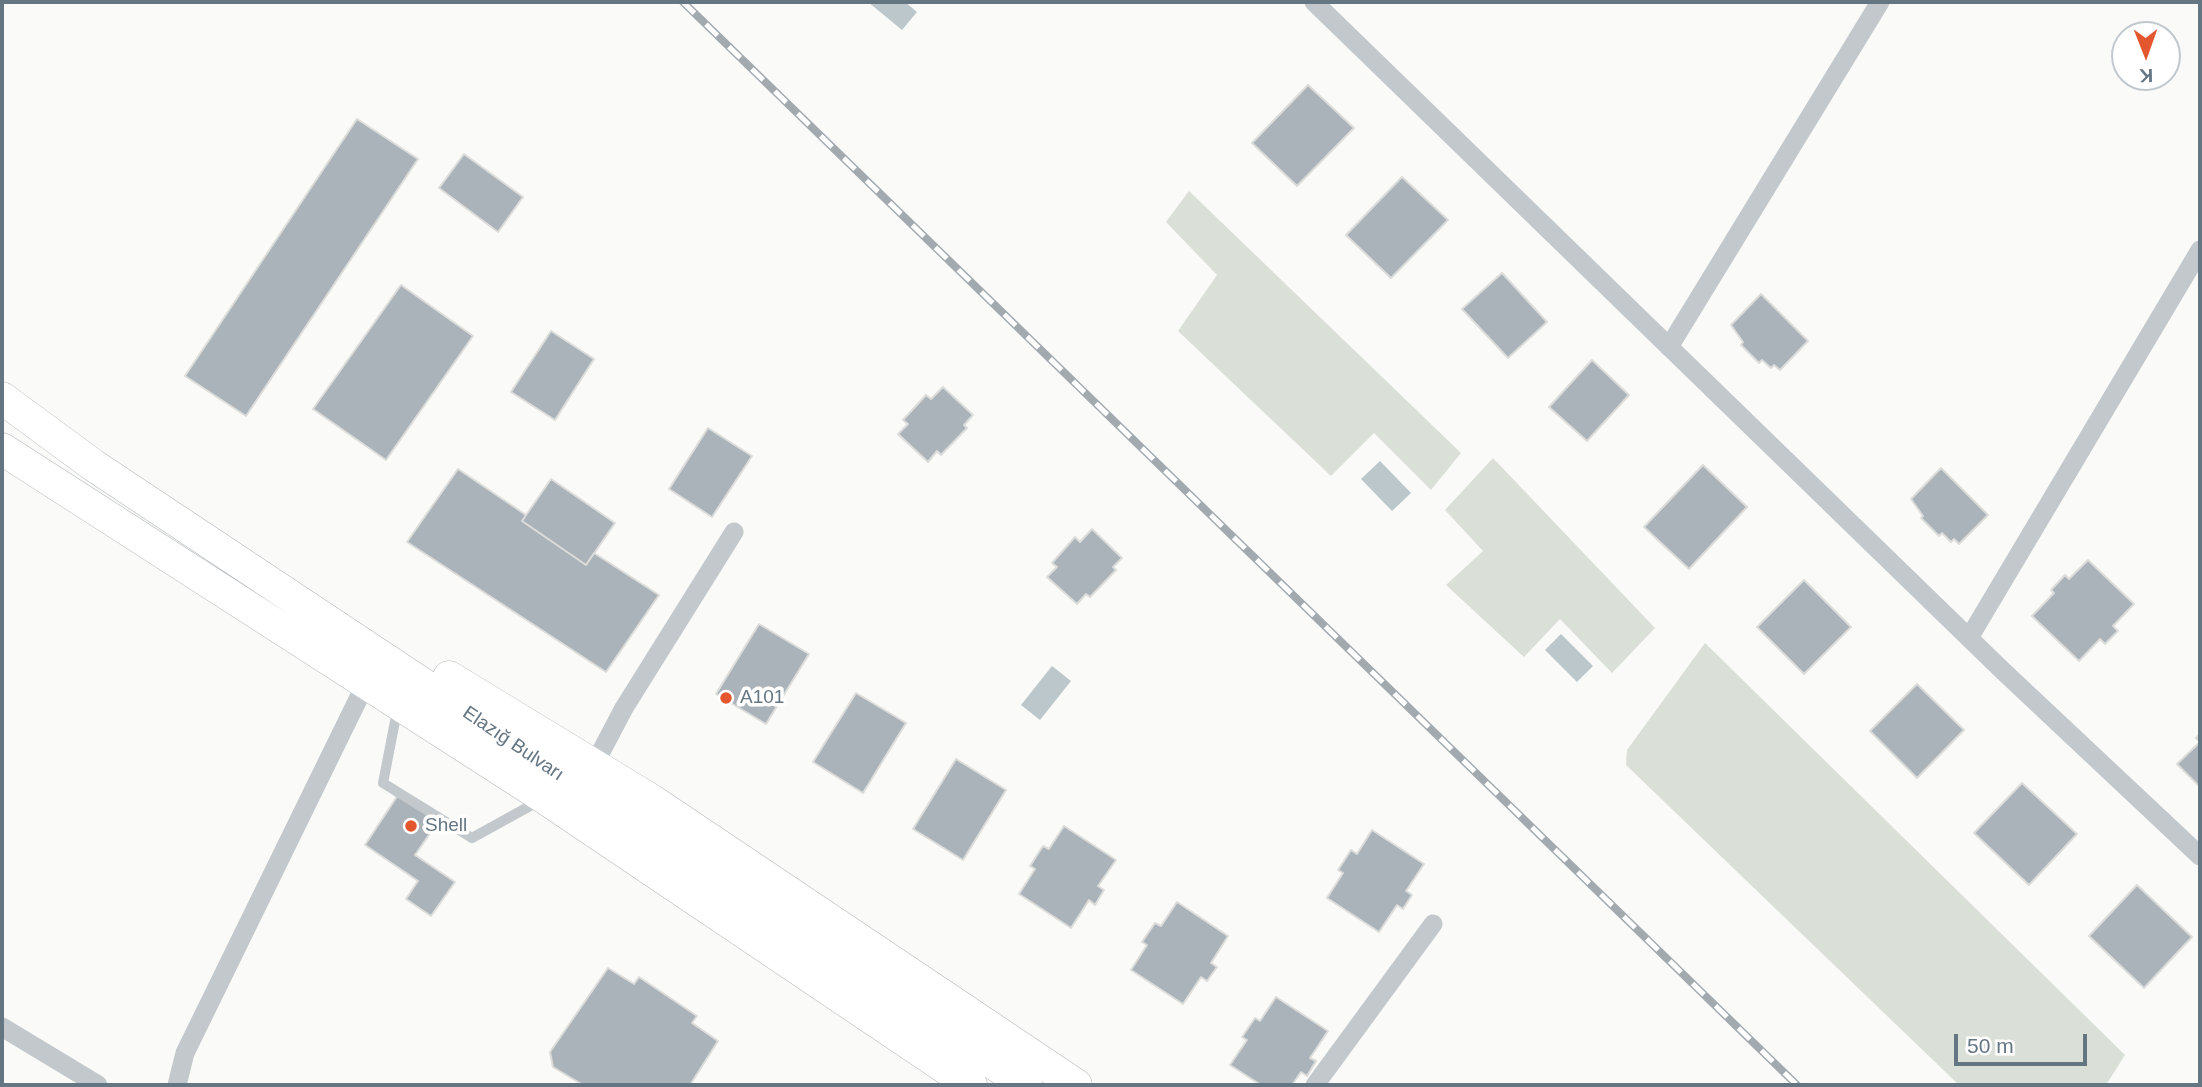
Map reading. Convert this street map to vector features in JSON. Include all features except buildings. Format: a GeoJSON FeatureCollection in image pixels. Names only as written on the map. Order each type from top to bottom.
{"type":"FeatureCollection","features":[{"type":"Feature","properties":{"kind":"highway","name":"Elazığ Bulvarı"},"geometry":{"type":"LineString","coordinates":[[2,398],[93,465],[1026,1085]]}},
{"type":"Feature","properties":{"kind":"highway","name":"Elazığ Bulvarı"},"geometry":{"type":"LineString","coordinates":[[2,449],[545,798],[971,1085]]}},
{"type":"Feature","properties":{"kind":"highway"},"geometry":{"type":"LineString","coordinates":[[280,589],[452,678],[594,765],[1076,1085]]}},
{"type":"Feature","properties":{"kind":"highway"},"geometry":{"type":"LineString","coordinates":[[923,1054],[961,1085]]}},
{"type":"Feature","properties":{"kind":"street"},"geometry":{"type":"LineString","coordinates":[[1314,2],[1969,638],[2200,856]]}},
{"type":"Feature","properties":{"kind":"street"},"geometry":{"type":"LineString","coordinates":[[1669,347],[1880,2]]}},
{"type":"Feature","properties":{"kind":"street"},"geometry":{"type":"LineString","coordinates":[[1969,638],[2200,250]]}},
{"type":"Feature","properties":{"kind":"street"},"geometry":{"type":"LineString","coordinates":[[594,765],[624,708],[734,532]]}},
{"type":"Feature","properties":{"kind":"street"},"geometry":{"type":"LineString","coordinates":[[177,1085],[185,1054],[366,683]]}},
{"type":"Feature","properties":{"kind":"street"},"geometry":{"type":"LineString","coordinates":[[1315,1085],[1433,924]]}},
{"type":"Feature","properties":{"kind":"street"},"geometry":{"type":"LineString","coordinates":[[2,1027],[98,1085]]}},
{"type":"Feature","properties":{"kind":"lane"},"geometry":{"type":"LineString","coordinates":[[398,703],[383,783],[472,838],[545,798]]}},
{"type":"Feature","properties":{"kind":"shaded area"},"geometry":{"type":"Polygon","coordinates":[[[868,2],[905,2],[917,12],[902,30],[868,2]]]}},
{"type":"Feature","properties":{"kind":"shaded area"},"geometry":{"type":"Polygon","coordinates":[[[1189,191],[1461,453],[1431,490],[1374,433],[1331,476],[1178,331],[1217,275],[1166,222],[1189,191]]]}},
{"type":"Feature","properties":{"kind":"shaded area"},"geometry":{"type":"Polygon","coordinates":[[[1493,458],[1655,628],[1612,673],[1560,619],[1524,657],[1446,585],[1483,551],[1445,510],[1493,458]]]}},
{"type":"Feature","properties":{"kind":"shaded area"},"geometry":{"type":"Polygon","coordinates":[[[1380,461],[1411,493],[1392,511],[1361,479],[1380,461]]]}},
{"type":"Feature","properties":{"kind":"shaded area"},"geometry":{"type":"Polygon","coordinates":[[[1561,634],[1593,666],[1577,682],[1545,650],[1561,634]]]}},
{"type":"Feature","properties":{"kind":"shaded area"},"geometry":{"type":"Polygon","coordinates":[[[1705,643],[2125,1055],[2106,1085],[1959,1085],[1626,765],[1627,750],[1705,643]]]}},
{"type":"Feature","properties":{"kind":"shaded area"},"geometry":{"type":"Polygon","coordinates":[[[1052,666],[1071,681],[1040,720],[1021,705],[1052,666]]]}},
{"type":"Feature","properties":{"kind":"railway"},"geometry":{"type":"LineString","coordinates":[[683,2],[1797,1085]]}},
{"type":"Feature","properties":{"kind":"place","name":"A101"},"geometry":{"type":"Point","coordinates":[726,698]}},
{"type":"Feature","properties":{"kind":"place","name":"Shell"},"geometry":{"type":"Point","coordinates":[411,826]}}]}
